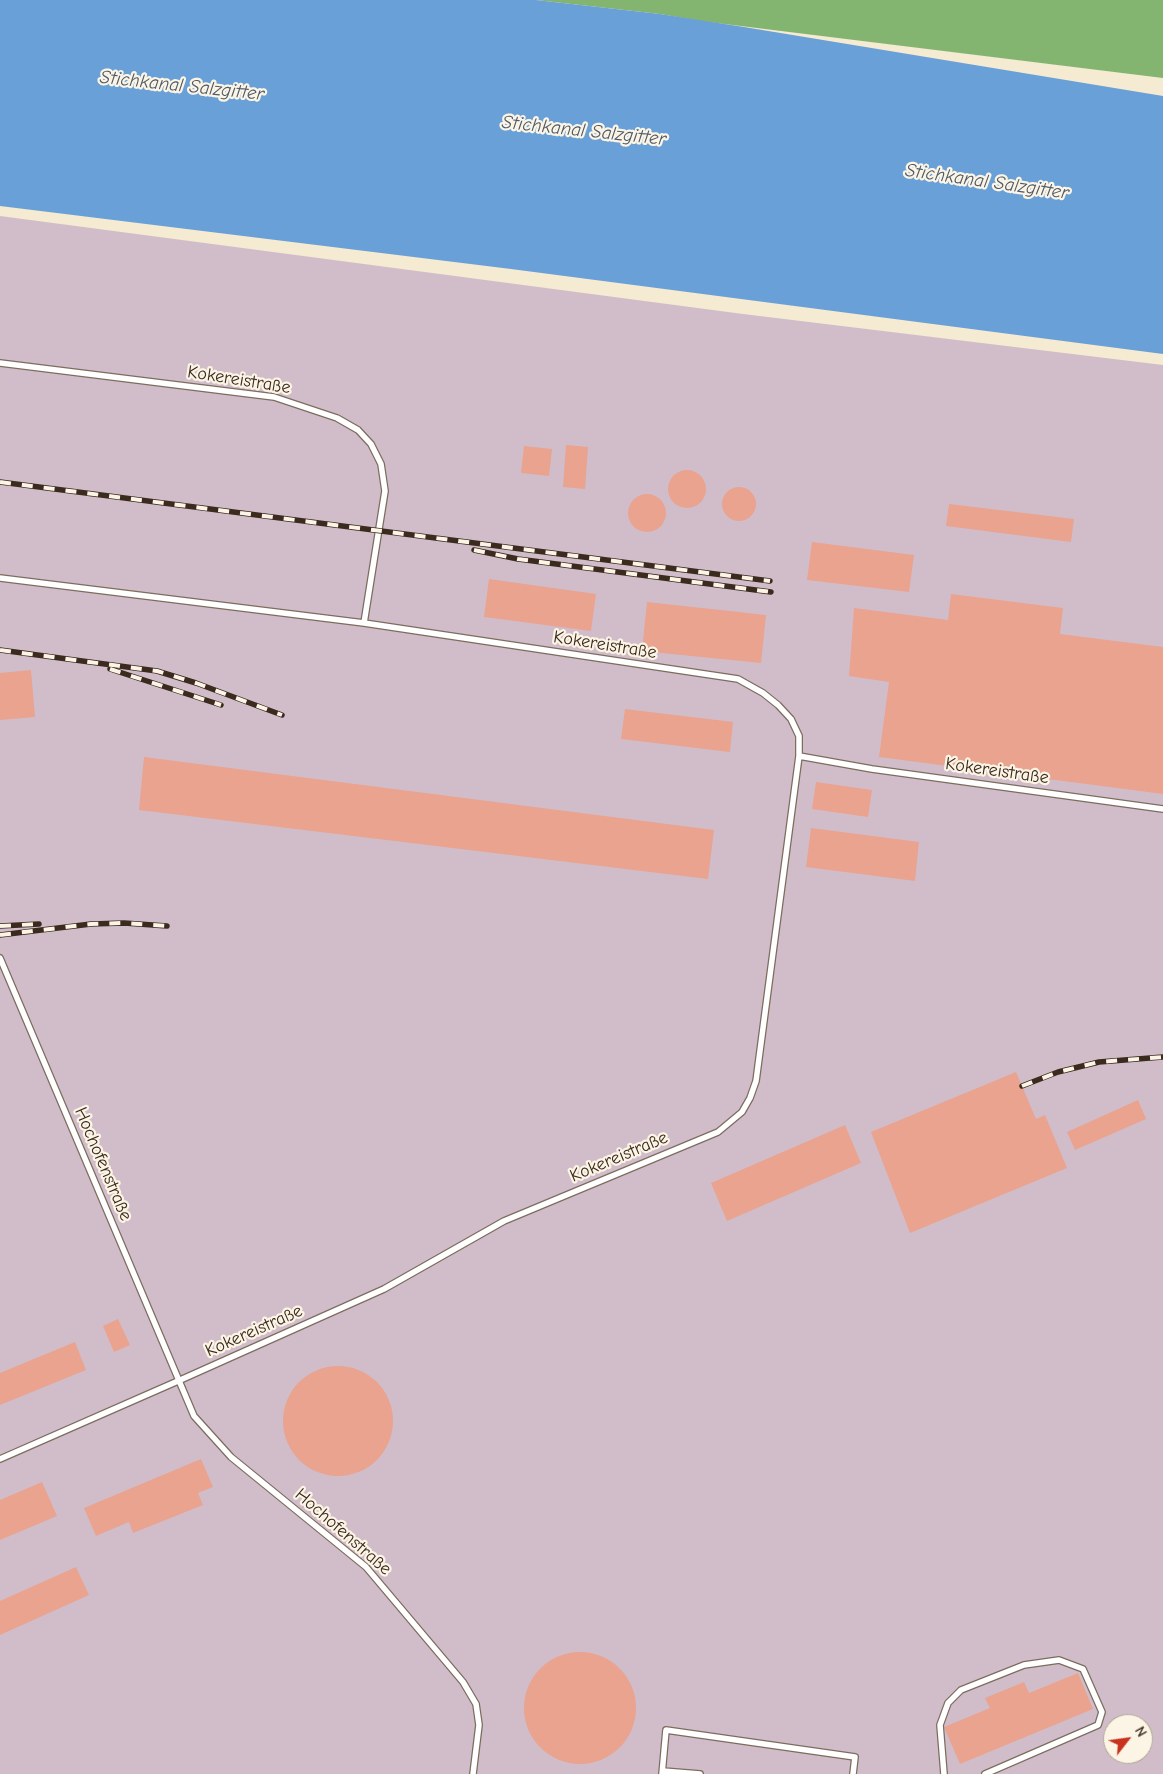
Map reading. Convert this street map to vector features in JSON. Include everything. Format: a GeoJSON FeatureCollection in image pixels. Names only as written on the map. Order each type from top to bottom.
{"type":"FeatureCollection","features":[{"type":"Feature","properties":{"kind":"lane","name":"Kokereistraße"},"geometry":{"type":"LineString","coordinates":[[0,363],[274,397],[337,418],[358,430],[371,444],[381,464],[384,491],[364,623]]}},
{"type":"Feature","properties":{"kind":"lane","name":"Kokereistraße"},"geometry":{"type":"LineString","coordinates":[[0,578],[364,623],[738,679],[763,692],[791,719],[799,736],[799,756],[756,1081],[750,1098],[742,1112],[718,1132],[504,1221],[384,1289],[178,1382]]}},
{"type":"Feature","properties":{"kind":"lane","name":"Kokereistraße"},"geometry":{"type":"LineString","coordinates":[[799,756],[872,769],[1163,809]]}},
{"type":"Feature","properties":{"kind":"lane","name":"Hochofenstraße"},"geometry":{"type":"LineString","coordinates":[[0,958],[194,1416],[231,1457],[366,1567],[463,1682],[476,1704],[479,1725],[473,1774]]}},
{"type":"Feature","properties":{"kind":"lane"},"geometry":{"type":"LineString","coordinates":[[0,1459],[178,1382]]}},
{"type":"Feature","properties":{"kind":"lane"},"geometry":{"type":"LineString","coordinates":[[944,1774],[940,1725],[948,1703],[961,1690],[1024,1665],[1059,1660],[1083,1669],[1102,1712],[1098,1725],[985,1774]]}},
{"type":"Feature","properties":{"kind":"lane"},"geometry":{"type":"LineString","coordinates":[[700,1774],[662,1772],[666,1730],[856,1757],[853,1774]]}},
{"type":"Feature","properties":{"kind":"shaded area"},"geometry":{"type":"Polygon","coordinates":[[[0,216],[743,314],[1163,365],[1163,1774],[0,1774],[0,216]]]}},
{"type":"Feature","properties":{"kind":"green space"},"geometry":{"type":"Polygon","coordinates":[[[536,0],[1163,0],[1163,78],[700,21],[660,14],[536,0]]]}},
{"type":"Feature","properties":{"kind":"water","name":"Stichkanal Salzgitter"},"geometry":{"type":"Polygon","coordinates":[[[0,0],[536,0],[660,14],[1163,96],[1163,354],[511,269],[0,206],[0,0]]]}},
{"type":"Feature","properties":{"kind":"building"},"geometry":{"type":"Polygon","coordinates":[[[566,445],[588,447],[585,489],[563,487],[566,445]]]}},
{"type":"Feature","properties":{"kind":"building"},"geometry":{"type":"Polygon","coordinates":[[[524,446],[552,449],[549,476],[521,473],[524,446]]]}},
{"type":"Feature","properties":{"kind":"building"},"geometry":{"type":"Polygon","coordinates":[[[687,470],[701,475],[706,489],[701,503],[687,508],[673,503],[668,489],[673,475],[687,470]]]}},
{"type":"Feature","properties":{"kind":"building"},"geometry":{"type":"Polygon","coordinates":[[[739,487],[751,492],[756,504],[751,516],[739,521],[727,516],[722,504],[727,492],[739,487]]]}},
{"type":"Feature","properties":{"kind":"building"},"geometry":{"type":"Polygon","coordinates":[[[647,494],[661,499],[666,513],[661,527],[647,532],[633,527],[628,513],[633,499],[647,494]]]}},
{"type":"Feature","properties":{"kind":"building"},"geometry":{"type":"Polygon","coordinates":[[[949,504],[1074,519],[1071,542],[946,526],[949,504]]]}},
{"type":"Feature","properties":{"kind":"building"},"geometry":{"type":"Polygon","coordinates":[[[812,542],[914,555],[909,592],[807,580],[812,542]]]}},
{"type":"Feature","properties":{"kind":"building"},"geometry":{"type":"Polygon","coordinates":[[[489,579],[596,594],[591,631],[484,617],[489,579]]]}},
{"type":"Feature","properties":{"kind":"building"},"geometry":{"type":"Polygon","coordinates":[[[951,594],[1063,608],[1060,634],[1163,647],[1163,794],[879,757],[889,682],[849,676],[854,608],[948,620],[951,594]]]}},
{"type":"Feature","properties":{"kind":"building"},"geometry":{"type":"Polygon","coordinates":[[[647,602],[766,615],[761,663],[642,651],[647,602]]]}},
{"type":"Feature","properties":{"kind":"building"},"geometry":{"type":"Polygon","coordinates":[[[31,670],[35,717],[0,720],[0,673],[31,670]]]}},
{"type":"Feature","properties":{"kind":"building"},"geometry":{"type":"Polygon","coordinates":[[[625,709],[733,722],[730,752],[621,739],[625,709]]]}},
{"type":"Feature","properties":{"kind":"building"},"geometry":{"type":"Polygon","coordinates":[[[144,757],[714,830],[708,879],[139,810],[144,757]]]}},
{"type":"Feature","properties":{"kind":"building"},"geometry":{"type":"Polygon","coordinates":[[[816,782],[872,790],[868,817],[812,809],[816,782]]]}},
{"type":"Feature","properties":{"kind":"building"},"geometry":{"type":"Polygon","coordinates":[[[811,828],[919,842],[915,881],[806,867],[811,828]]]}},
{"type":"Feature","properties":{"kind":"building"},"geometry":{"type":"Polygon","coordinates":[[[1016,1072],[1036,1119],[1045,1115],[1067,1168],[910,1233],[871,1132],[1016,1072]]]}},
{"type":"Feature","properties":{"kind":"building"},"geometry":{"type":"Polygon","coordinates":[[[1138,1100],[1146,1119],[1075,1150],[1067,1132],[1138,1100]]]}},
{"type":"Feature","properties":{"kind":"building"},"geometry":{"type":"Polygon","coordinates":[[[845,1125],[861,1163],[727,1221],[711,1183],[845,1125]]]}},
{"type":"Feature","properties":{"kind":"building"},"geometry":{"type":"Polygon","coordinates":[[[118,1319],[130,1345],[114,1352],[103,1326],[118,1319]]]}},
{"type":"Feature","properties":{"kind":"building"},"geometry":{"type":"Polygon","coordinates":[[[75,1342],[86,1370],[0,1405],[0,1373],[75,1342]]]}},
{"type":"Feature","properties":{"kind":"building"},"geometry":{"type":"Polygon","coordinates":[[[338,1366],[359,1370],[377,1382],[389,1400],[393,1421],[389,1442],[377,1460],[359,1472],[338,1476],[317,1472],[299,1460],[287,1442],[283,1421],[287,1400],[299,1382],[317,1370],[338,1366]]]}},
{"type":"Feature","properties":{"kind":"building"},"geometry":{"type":"Polygon","coordinates":[[[201,1459],[213,1487],[198,1493],[203,1505],[133,1533],[129,1522],[96,1536],[84,1508],[201,1459]]]}},
{"type":"Feature","properties":{"kind":"building"},"geometry":{"type":"Polygon","coordinates":[[[42,1482],[57,1516],[0,1540],[0,1500],[42,1482]]]}},
{"type":"Feature","properties":{"kind":"building"},"geometry":{"type":"Polygon","coordinates":[[[76,1567],[89,1595],[0,1635],[0,1601],[76,1567]]]}},
{"type":"Feature","properties":{"kind":"building"},"geometry":{"type":"Polygon","coordinates":[[[580,1652],[602,1656],[620,1668],[632,1686],[636,1708],[632,1730],[620,1748],[602,1760],[580,1764],[558,1760],[540,1748],[528,1730],[524,1708],[528,1686],[540,1668],[558,1656],[580,1652]]]}},
{"type":"Feature","properties":{"kind":"building"},"geometry":{"type":"Polygon","coordinates":[[[1078,1673],[1093,1709],[960,1764],[944,1727],[990,1708],[985,1698],[1024,1682],[1029,1693],[1078,1673]]]}},
{"type":"Feature","properties":{"kind":"railway"},"geometry":{"type":"LineString","coordinates":[[0,482],[770,581]]}},
{"type":"Feature","properties":{"kind":"railway"},"geometry":{"type":"LineString","coordinates":[[474,550],[518,559],[771,592]]}},
{"type":"Feature","properties":{"kind":"railway"},"geometry":{"type":"LineString","coordinates":[[0,650],[157,671],[196,683],[282,715]]}},
{"type":"Feature","properties":{"kind":"railway"},"geometry":{"type":"LineString","coordinates":[[110,669],[221,705]]}},
{"type":"Feature","properties":{"kind":"railway"},"geometry":{"type":"LineString","coordinates":[[0,935],[91,924],[124,923],[167,926]]}},
{"type":"Feature","properties":{"kind":"railway"},"geometry":{"type":"LineString","coordinates":[[0,926],[39,924]]}},
{"type":"Feature","properties":{"kind":"railway"},"geometry":{"type":"LineString","coordinates":[[1022,1086],[1058,1072],[1099,1062],[1163,1057]]}}]}
